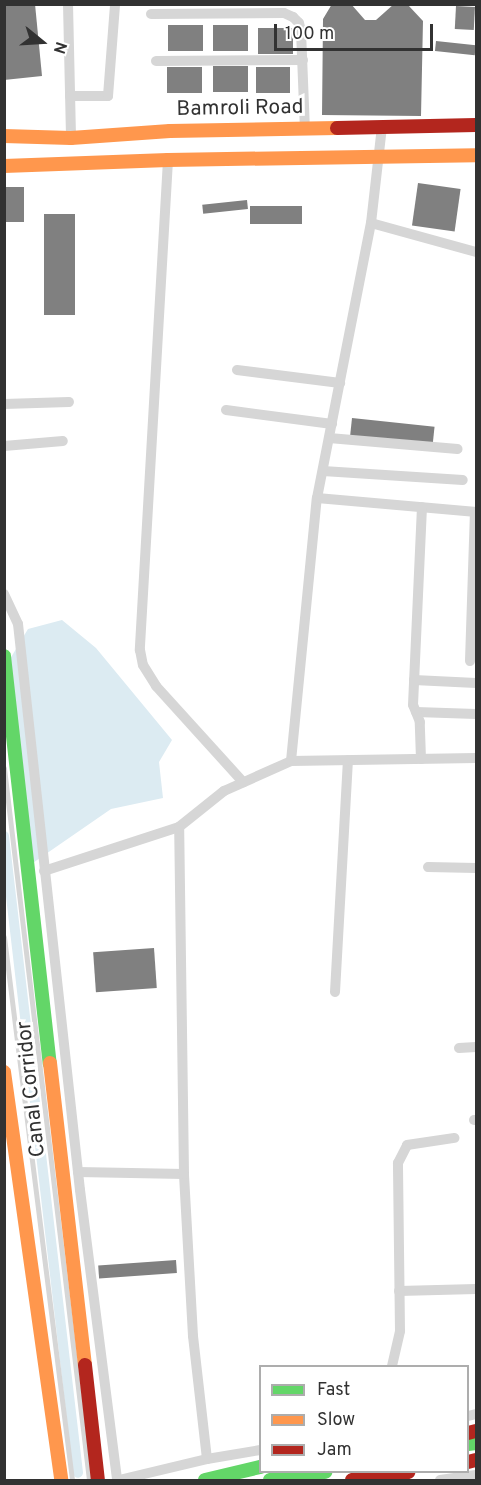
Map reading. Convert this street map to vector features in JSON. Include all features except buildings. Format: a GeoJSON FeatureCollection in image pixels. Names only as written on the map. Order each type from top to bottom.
{"type":"FeatureCollection","features":[{"type":"Feature","properties":{"kind":"main road","name":"Bamroli Road"},"geometry":{"type":"LineString","coordinates":[[4,136],[71,138],[170,131],[477,125]]}},
{"type":"Feature","properties":{"kind":"main road"},"geometry":{"type":"LineString","coordinates":[[4,166],[168,160],[477,155]]}},
{"type":"Feature","properties":{"kind":"main road","name":"Canal Corridor"},"geometry":{"type":"LineString","coordinates":[[4,656],[98,1480]]}},
{"type":"Feature","properties":{"kind":"main road"},"geometry":{"type":"LineString","coordinates":[[4,1072],[62,1480]]}},
{"type":"Feature","properties":{"kind":"main road"},"geometry":{"type":"LineString","coordinates":[[212,1478],[259,1467]]}},
{"type":"Feature","properties":{"kind":"main road"},"geometry":{"type":"LineString","coordinates":[[270,1480],[318,1473]]}},
{"type":"Feature","properties":{"kind":"main road"},"geometry":{"type":"LineString","coordinates":[[352,1480],[401,1473]]}},
{"type":"Feature","properties":{"kind":"street"},"geometry":{"type":"LineString","coordinates":[[68,4],[71,138]]}},
{"type":"Feature","properties":{"kind":"street"},"geometry":{"type":"LineString","coordinates":[[70,96],[108,96],[115,4]]}},
{"type":"Feature","properties":{"kind":"street"},"geometry":{"type":"LineString","coordinates":[[151,14],[284,13],[299,23],[303,60],[305,130]]}},
{"type":"Feature","properties":{"kind":"street"},"geometry":{"type":"LineString","coordinates":[[156,61],[303,60]]}},
{"type":"Feature","properties":{"kind":"street"},"geometry":{"type":"LineString","coordinates":[[291,761],[317,498],[371,223],[382,126]]}},
{"type":"Feature","properties":{"kind":"street"},"geometry":{"type":"LineString","coordinates":[[168,160],[140,650],[143,664],[156,686],[243,782]]}},
{"type":"Feature","properties":{"kind":"street"},"geometry":{"type":"LineString","coordinates":[[371,223],[477,252]]}},
{"type":"Feature","properties":{"kind":"street"},"geometry":{"type":"LineString","coordinates":[[237,370],[340,383]]}},
{"type":"Feature","properties":{"kind":"street"},"geometry":{"type":"LineString","coordinates":[[4,404],[69,402]]}},
{"type":"Feature","properties":{"kind":"street"},"geometry":{"type":"LineString","coordinates":[[226,410],[332,424]]}},
{"type":"Feature","properties":{"kind":"street"},"geometry":{"type":"LineString","coordinates":[[329,438],[458,449]]}},
{"type":"Feature","properties":{"kind":"street"},"geometry":{"type":"LineString","coordinates":[[4,446],[63,441]]}},
{"type":"Feature","properties":{"kind":"street"},"geometry":{"type":"LineString","coordinates":[[323,471],[463,480]]}},
{"type":"Feature","properties":{"kind":"street"},"geometry":{"type":"LineString","coordinates":[[317,498],[476,512],[470,661]]}},
{"type":"Feature","properties":{"kind":"street"},"geometry":{"type":"LineString","coordinates":[[421,759],[420,722],[413,705],[422,507]]}},
{"type":"Feature","properties":{"kind":"street"},"geometry":{"type":"LineString","coordinates":[[4,594],[18,624],[78,1172],[118,1480],[207,1459],[259,1450]]}},
{"type":"Feature","properties":{"kind":"street"},"geometry":{"type":"LineString","coordinates":[[414,680],[477,683]]}},
{"type":"Feature","properties":{"kind":"street"},"geometry":{"type":"LineString","coordinates":[[416,712],[477,714]]}},
{"type":"Feature","properties":{"kind":"street"},"geometry":{"type":"LineString","coordinates":[[44,871],[179,827],[224,791],[291,761],[477,758]]}},
{"type":"Feature","properties":{"kind":"street"},"geometry":{"type":"LineString","coordinates":[[335,992],[348,760]]}},
{"type":"Feature","properties":{"kind":"street"},"geometry":{"type":"LineString","coordinates":[[179,827],[184,1174],[193,1336],[207,1459]]}},
{"type":"Feature","properties":{"kind":"street"},"geometry":{"type":"LineString","coordinates":[[428,867],[477,868]]}},
{"type":"Feature","properties":{"kind":"street"},"geometry":{"type":"LineString","coordinates":[[459,1048],[477,1047]]}},
{"type":"Feature","properties":{"kind":"street"},"geometry":{"type":"LineString","coordinates":[[392,1365],[399,1342],[398,1163],[408,1145],[454,1138]]}},
{"type":"Feature","properties":{"kind":"street"},"geometry":{"type":"LineString","coordinates":[[78,1172],[184,1174]]}},
{"type":"Feature","properties":{"kind":"street"},"geometry":{"type":"LineString","coordinates":[[399,1291],[477,1289]]}},
{"type":"Feature","properties":{"kind":"street"},"geometry":{"type":"LineString","coordinates":[[440,1480],[477,1475]]}},
{"type":"Feature","properties":{"kind":"lane"},"geometry":{"type":"LineString","coordinates":[[4,768],[89,1480]]}},
{"type":"Feature","properties":{"kind":"lane"},"geometry":{"type":"LineString","coordinates":[[4,938],[72,1480]]}},
{"type":"Feature","properties":{"kind":"shaded area"},"geometry":{"type":"Polygon","coordinates":[[[62,620],[96,648],[172,740],[159,762],[163,798],[111,809],[27,867],[10,659],[28,629],[62,620]]]}},
{"type":"Feature","properties":{"kind":"waterway"},"geometry":{"type":"LineString","coordinates":[[4,836],[78,1473]]}},
{"type":"Feature","properties":{"kind":"traffic: fast"},"geometry":{"type":"LineString","coordinates":[[4,656],[50,1063]]}},
{"type":"Feature","properties":{"kind":"traffic: fast"},"geometry":{"type":"LineString","coordinates":[[469,1444],[476,1443]]}},
{"type":"Feature","properties":{"kind":"traffic: fast"},"geometry":{"type":"LineString","coordinates":[[205,1480],[259,1467]]}},
{"type":"Feature","properties":{"kind":"traffic: fast"},"geometry":{"type":"LineString","coordinates":[[270,1480],[318,1473]]}},
{"type":"Feature","properties":{"kind":"traffic: slow"},"geometry":{"type":"LineString","coordinates":[[4,136],[71,138],[170,131],[337,128]]}},
{"type":"Feature","properties":{"kind":"traffic: slow"},"geometry":{"type":"LineString","coordinates":[[4,166],[168,160],[476,155]]}},
{"type":"Feature","properties":{"kind":"traffic: slow"},"geometry":{"type":"LineString","coordinates":[[50,1063],[85,1365]]}},
{"type":"Feature","properties":{"kind":"traffic: slow"},"geometry":{"type":"LineString","coordinates":[[4,1072],[61,1480]]}},
{"type":"Feature","properties":{"kind":"traffic: jam"},"geometry":{"type":"LineString","coordinates":[[337,128],[476,125]]}},
{"type":"Feature","properties":{"kind":"traffic: jam"},"geometry":{"type":"LineString","coordinates":[[85,1365],[98,1480]]}},
{"type":"Feature","properties":{"kind":"traffic: jam"},"geometry":{"type":"LineString","coordinates":[[469,1433],[476,1431]]}},
{"type":"Feature","properties":{"kind":"traffic: jam"},"geometry":{"type":"LineString","coordinates":[[469,1462],[476,1460]]}},
{"type":"Feature","properties":{"kind":"traffic: jam"},"geometry":{"type":"LineString","coordinates":[[352,1480],[401,1473]]}}]}
